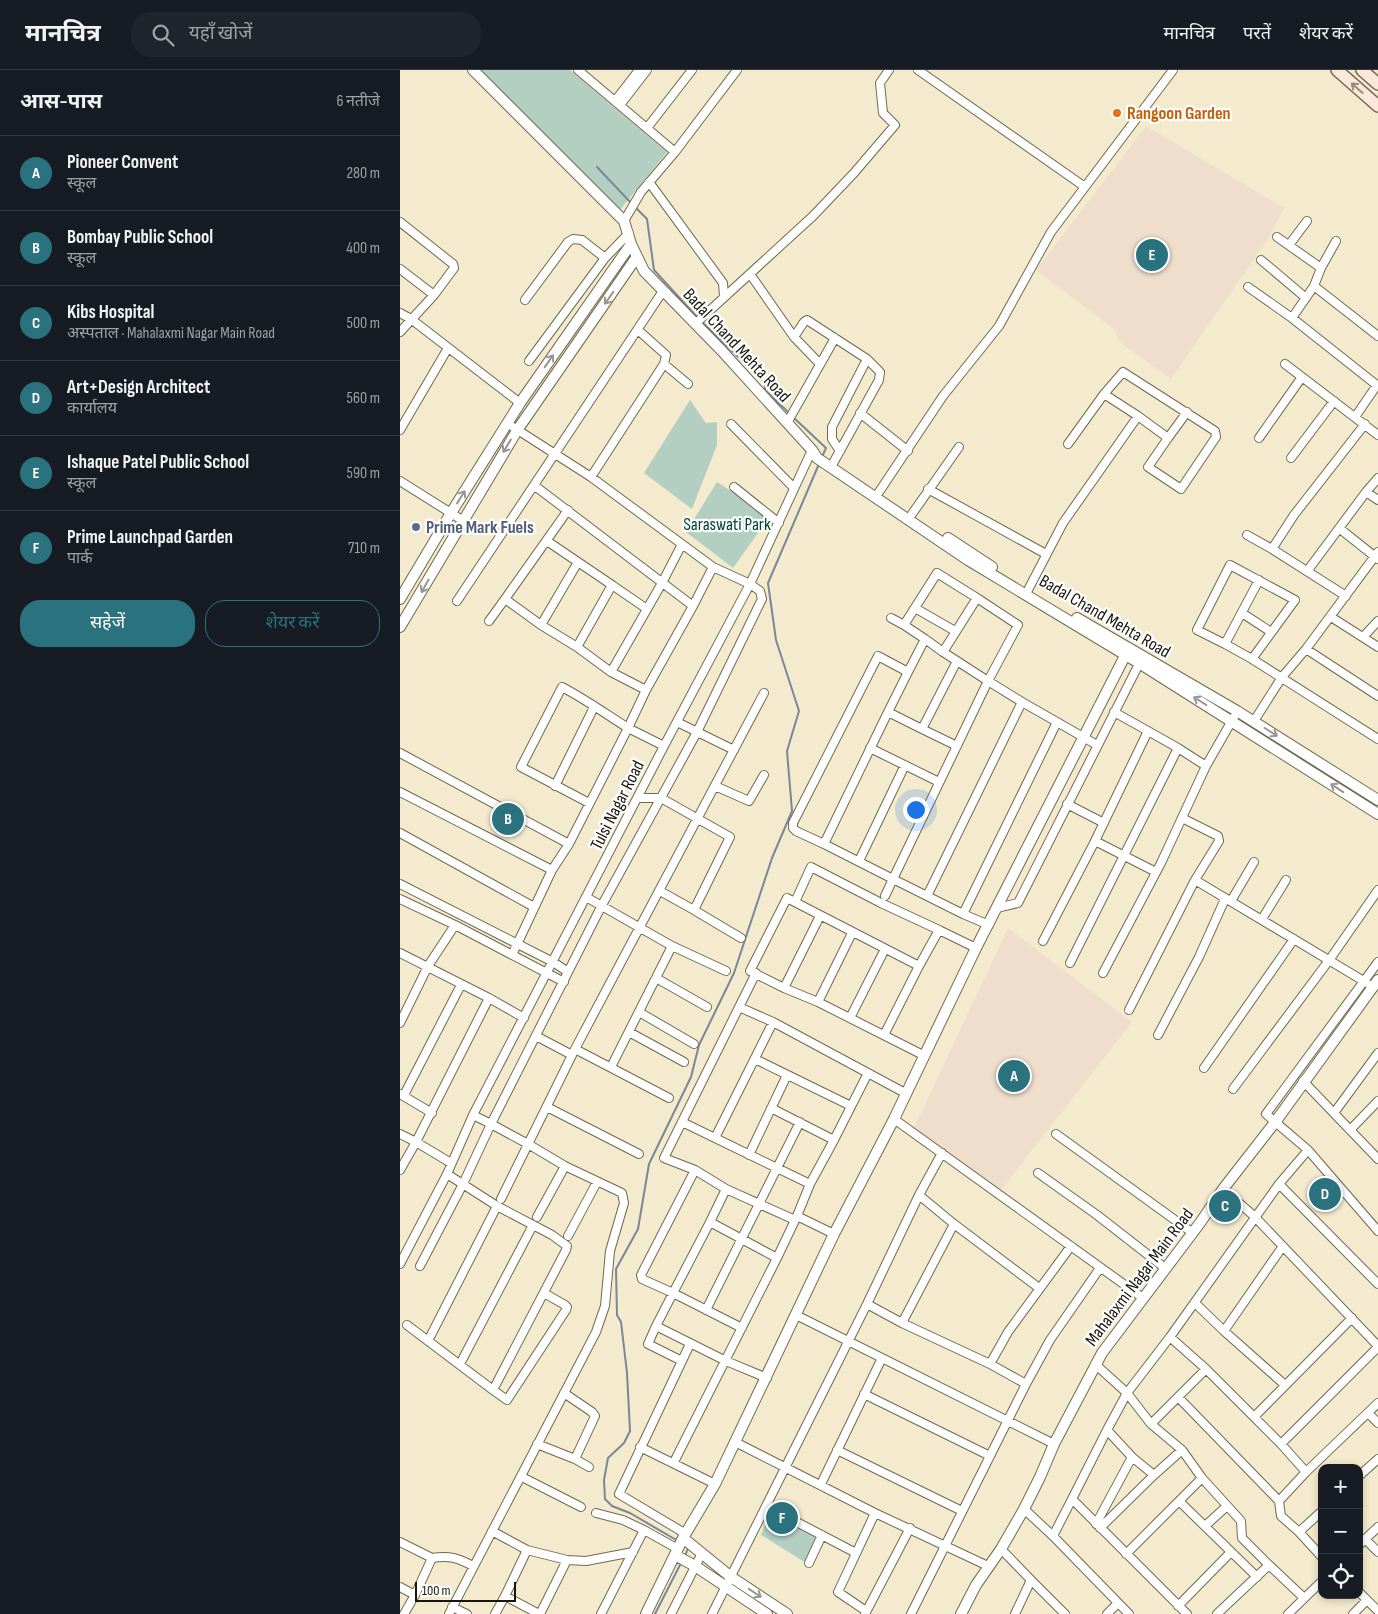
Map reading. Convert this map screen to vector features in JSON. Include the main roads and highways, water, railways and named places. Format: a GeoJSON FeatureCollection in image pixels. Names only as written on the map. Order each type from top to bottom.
{"type":"FeatureCollection","features":[{"type":"Feature","properties":{"kind":"main road"},"geometry":{"type":"LineString","coordinates":[[1337,70],[1378,106]]}},
{"type":"Feature","properties":{"kind":"main road"},"geometry":{"type":"LineString","coordinates":[[1362,70],[1378,84]]}},
{"type":"Feature","properties":{"kind":"waterway"},"geometry":{"type":"LineString","coordinates":[[597,167],[632,204]]}},
{"type":"Feature","properties":{"kind":"waterway"},"geometry":{"type":"LineString","coordinates":[[635,207],[647,219],[654,270],[698,318]]}},
{"type":"Feature","properties":{"kind":"waterway"},"geometry":{"type":"LineString","coordinates":[[701,321],[765,383],[765,390],[789,413]]}},
{"type":"Feature","properties":{"kind":"waterway"},"geometry":{"type":"LineString","coordinates":[[793,417],[826,448],[822,457]]}},
{"type":"Feature","properties":{"kind":"waterway"},"geometry":{"type":"LineString","coordinates":[[678,1541],[630,1513],[612,1506],[605,1499],[604,1480],[608,1458],[624,1443],[630,1431],[627,1373],[621,1322],[617,1315],[616,1269],[638,1229],[649,1164],[691,1077],[699,1045],[734,973],[772,858],[792,811],[787,751],[799,711],[776,640],[768,583],[819,464]]}},
{"type":"Feature","properties":{"kind":"waterway"},"geometry":{"type":"LineString","coordinates":[[685,1556],[688,1548]]}},
{"type":"Feature","properties":{"kind":"waterway"},"geometry":{"type":"LineString","coordinates":[[655,1614],[681,1563]]}},
{"type":"Feature","properties":{"kind":"place","name":"Rangoon Garden"},"geometry":{"type":"Point","coordinates":[1117,113]}},
{"type":"Feature","properties":{"kind":"place","name":"Ishaque Patel Public School"},"geometry":{"type":"Point","coordinates":[1152,255]}},
{"type":"Feature","properties":{"kind":"place","name":"Prime Mark Fuels"},"geometry":{"type":"Point","coordinates":[416,527]}},
{"type":"Feature","properties":{"kind":"place","name":"Bombay Public School"},"geometry":{"type":"Point","coordinates":[508,819]}},
{"type":"Feature","properties":{"kind":"place","name":"Pioneer Convent"},"geometry":{"type":"Point","coordinates":[1014,1076]}},
{"type":"Feature","properties":{"kind":"place","name":"Art+Design Architect"},"geometry":{"type":"Point","coordinates":[1325,1194]}},
{"type":"Feature","properties":{"kind":"place","name":"Kibs Hospital"},"geometry":{"type":"Point","coordinates":[1225,1206]}},
{"type":"Feature","properties":{"kind":"place","name":"Prime Launchpad Garden"},"geometry":{"type":"Point","coordinates":[782,1518]}},
{"type":"Feature","properties":{"kind":"park label","name":"Saraswati Park"},"geometry":{"type":"Point","coordinates":[727,524]}}]}
